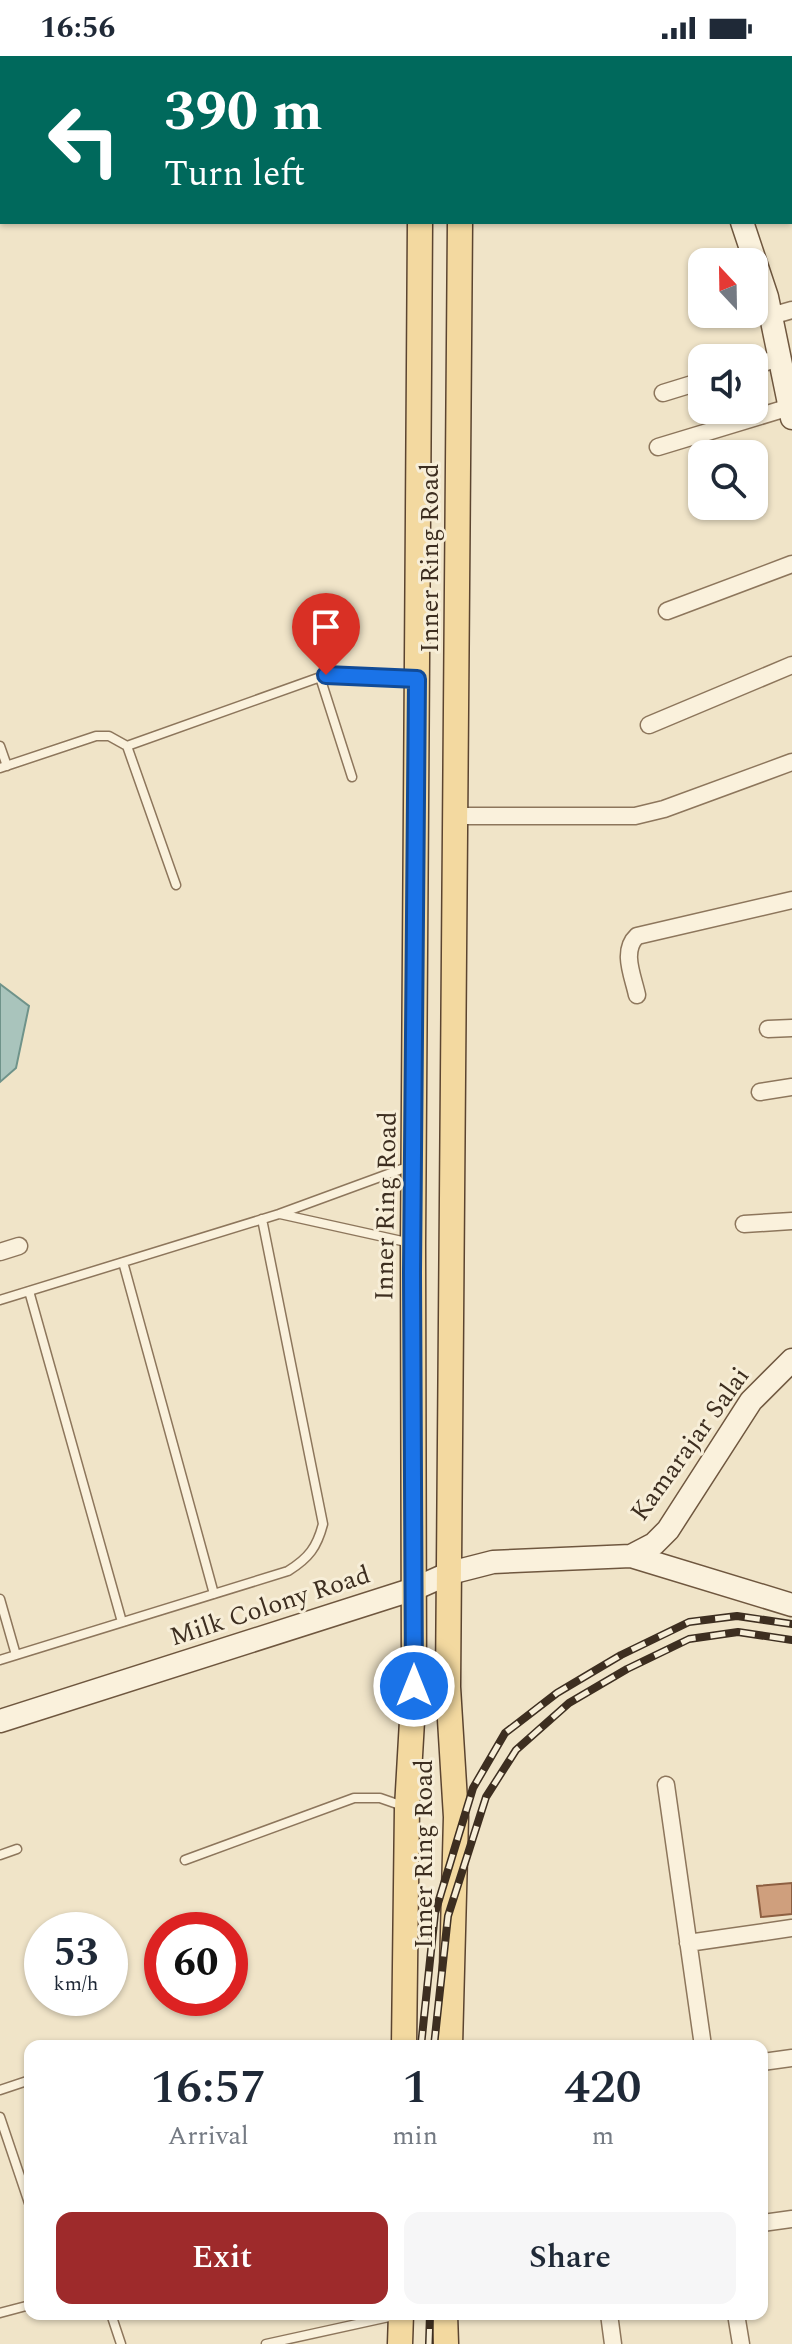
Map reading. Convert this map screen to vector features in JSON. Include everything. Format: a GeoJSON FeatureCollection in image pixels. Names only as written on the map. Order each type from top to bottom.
{"type":"FeatureCollection","features":[{"type":"Feature","properties":{"kind":"main road","name":"Inner Ring Road"},"geometry":{"type":"LineString","coordinates":[[404,2040],[407,1808],[414,1686],[413,1244],[420,224]]}},
{"type":"Feature","properties":{"kind":"main road","name":"Inner Ring Road"},"geometry":{"type":"LineString","coordinates":[[450,2040],[456,1817],[448,1687],[460,224]]}},
{"type":"Feature","properties":{"kind":"main road"},"geometry":{"type":"LineString","coordinates":[[743,224],[781,313],[779,358],[791,412]]}},
{"type":"Feature","properties":{"kind":"main road","name":"Kamarajar Salai"},"geometry":{"type":"LineString","coordinates":[[631,1556],[654,1544],[668,1530],[751,1401],[792,1360]]}},
{"type":"Feature","properties":{"kind":"main road","name":"Milk Colony Road"},"geometry":{"type":"LineString","coordinates":[[0,1721],[414,1589],[450,1573],[493,1562],[631,1556],[792,1605]]}},
{"type":"Feature","properties":{"kind":"main road"},"geometry":{"type":"LineString","coordinates":[[400,2344],[401,2320]]}},
{"type":"Feature","properties":{"kind":"main road"},"geometry":{"type":"LineString","coordinates":[[445,2320],[446,2344]]}},
{"type":"Feature","properties":{"kind":"street"},"geometry":{"type":"LineString","coordinates":[[768,362],[779,358]]}},
{"type":"Feature","properties":{"kind":"street"},"geometry":{"type":"LineString","coordinates":[[663,393],[688,385]]}},
{"type":"Feature","properties":{"kind":"street"},"geometry":{"type":"LineString","coordinates":[[658,447],[791,412]]}},
{"type":"Feature","properties":{"kind":"street"},"geometry":{"type":"LineString","coordinates":[[667,611],[792,564]]}},
{"type":"Feature","properties":{"kind":"street"},"geometry":{"type":"LineString","coordinates":[[649,725],[792,665]]}},
{"type":"Feature","properties":{"kind":"street"},"geometry":{"type":"LineString","coordinates":[[456,816],[635,816],[664,809],[792,762]]}},
{"type":"Feature","properties":{"kind":"street"},"geometry":{"type":"LineString","coordinates":[[637,995],[627,952],[637,936],[792,900]]}},
{"type":"Feature","properties":{"kind":"street"},"geometry":{"type":"LineString","coordinates":[[768,1029],[792,1028]]}},
{"type":"Feature","properties":{"kind":"street"},"geometry":{"type":"LineString","coordinates":[[760,1092],[792,1087]]}},
{"type":"Feature","properties":{"kind":"street"},"geometry":{"type":"LineString","coordinates":[[744,1224],[792,1221]]}},
{"type":"Feature","properties":{"kind":"street"},"geometry":{"type":"LineString","coordinates":[[0,1252],[19,1246]]}},
{"type":"Feature","properties":{"kind":"street"},"geometry":{"type":"LineString","coordinates":[[666,1785],[702,2040]]}},
{"type":"Feature","properties":{"kind":"street"},"geometry":{"type":"LineString","coordinates":[[688,1943],[792,1928]]}},
{"type":"Feature","properties":{"kind":"street"},"geometry":{"type":"LineString","coordinates":[[768,2061],[792,2058]]}},
{"type":"Feature","properties":{"kind":"street"},"geometry":{"type":"LineString","coordinates":[[768,2222],[792,2219]]}},
{"type":"Feature","properties":{"kind":"street"},"geometry":{"type":"LineString","coordinates":[[610,2320],[613,2344]]}},
{"type":"Feature","properties":{"kind":"street"},"geometry":{"type":"LineString","coordinates":[[737,2320],[741,2344]]}},
{"type":"Feature","properties":{"kind":"lane"},"geometry":{"type":"LineString","coordinates":[[127,746],[326,675],[417,679]]}},
{"type":"Feature","properties":{"kind":"lane"},"geometry":{"type":"LineString","coordinates":[[320,677],[352,777]]}},
{"type":"Feature","properties":{"kind":"lane"},"geometry":{"type":"LineString","coordinates":[[0,746],[4,767],[96,736],[109,736],[127,746],[176,885]]}},
{"type":"Feature","properties":{"kind":"lane"},"geometry":{"type":"LineString","coordinates":[[0,1300],[279,1214],[414,1164]]}},
{"type":"Feature","properties":{"kind":"lane"},"geometry":{"type":"LineString","coordinates":[[279,1214],[413,1244]]}},
{"type":"Feature","properties":{"kind":"lane"},"geometry":{"type":"LineString","coordinates":[[0,1660],[288,1571],[306,1560],[317,1546],[323,1524],[262,1219]]}},
{"type":"Feature","properties":{"kind":"lane"},"geometry":{"type":"LineString","coordinates":[[123,1262],[214,1594]]}},
{"type":"Feature","properties":{"kind":"lane"},"geometry":{"type":"LineString","coordinates":[[29,1291],[122,1622]]}},
{"type":"Feature","properties":{"kind":"lane"},"geometry":{"type":"LineString","coordinates":[[0,1599],[16,1655]]}},
{"type":"Feature","properties":{"kind":"lane"},"geometry":{"type":"LineString","coordinates":[[185,1860],[354,1798],[380,1798],[407,1808]]}},
{"type":"Feature","properties":{"kind":"lane"},"geometry":{"type":"LineString","coordinates":[[0,1855],[17,1849]]}},
{"type":"Feature","properties":{"kind":"lane"},"geometry":{"type":"LineString","coordinates":[[0,2090],[24,2082]]}},
{"type":"Feature","properties":{"kind":"lane"},"geometry":{"type":"LineString","coordinates":[[0,2117],[24,2188]]}},
{"type":"Feature","properties":{"kind":"lane"},"geometry":{"type":"LineString","coordinates":[[0,2313],[24,2307]]}},
{"type":"Feature","properties":{"kind":"lane"},"geometry":{"type":"LineString","coordinates":[[113,2320],[121,2344]]}},
{"type":"Feature","properties":{"kind":"lane"},"geometry":{"type":"LineString","coordinates":[[266,2344],[374,2320]]}},
{"type":"Feature","properties":{"kind":"water"},"geometry":{"type":"Polygon","coordinates":[[[0,984],[29,1006],[16,1068],[0,1082],[0,984]]]}},
{"type":"Feature","properties":{"kind":"building"},"geometry":{"type":"Polygon","coordinates":[[[792,1883],[792,1914],[761,1917],[757,1886],[792,1883]]]}},
{"type":"Feature","properties":{"kind":"railway"},"geometry":{"type":"LineString","coordinates":[[422,2040],[435,1913],[473,1788],[505,1733],[557,1693],[621,1655],[689,1622],[737,1616],[792,1624]]}},
{"type":"Feature","properties":{"kind":"railway"},"geometry":{"type":"LineString","coordinates":[[435,2040],[448,1916],[486,1797],[516,1750],[569,1703],[627,1669],[689,1639],[738,1632],[792,1640]]}},
{"type":"Feature","properties":{"kind":"railway"},"geometry":{"type":"LineString","coordinates":[[429,2344],[430,2320]]}},
{"type":"Feature","properties":{"kind":"route"},"geometry":{"type":"LineString","coordinates":[[326,675],[417,679],[416,1096],[412,1272],[414,1686]]}}]}
